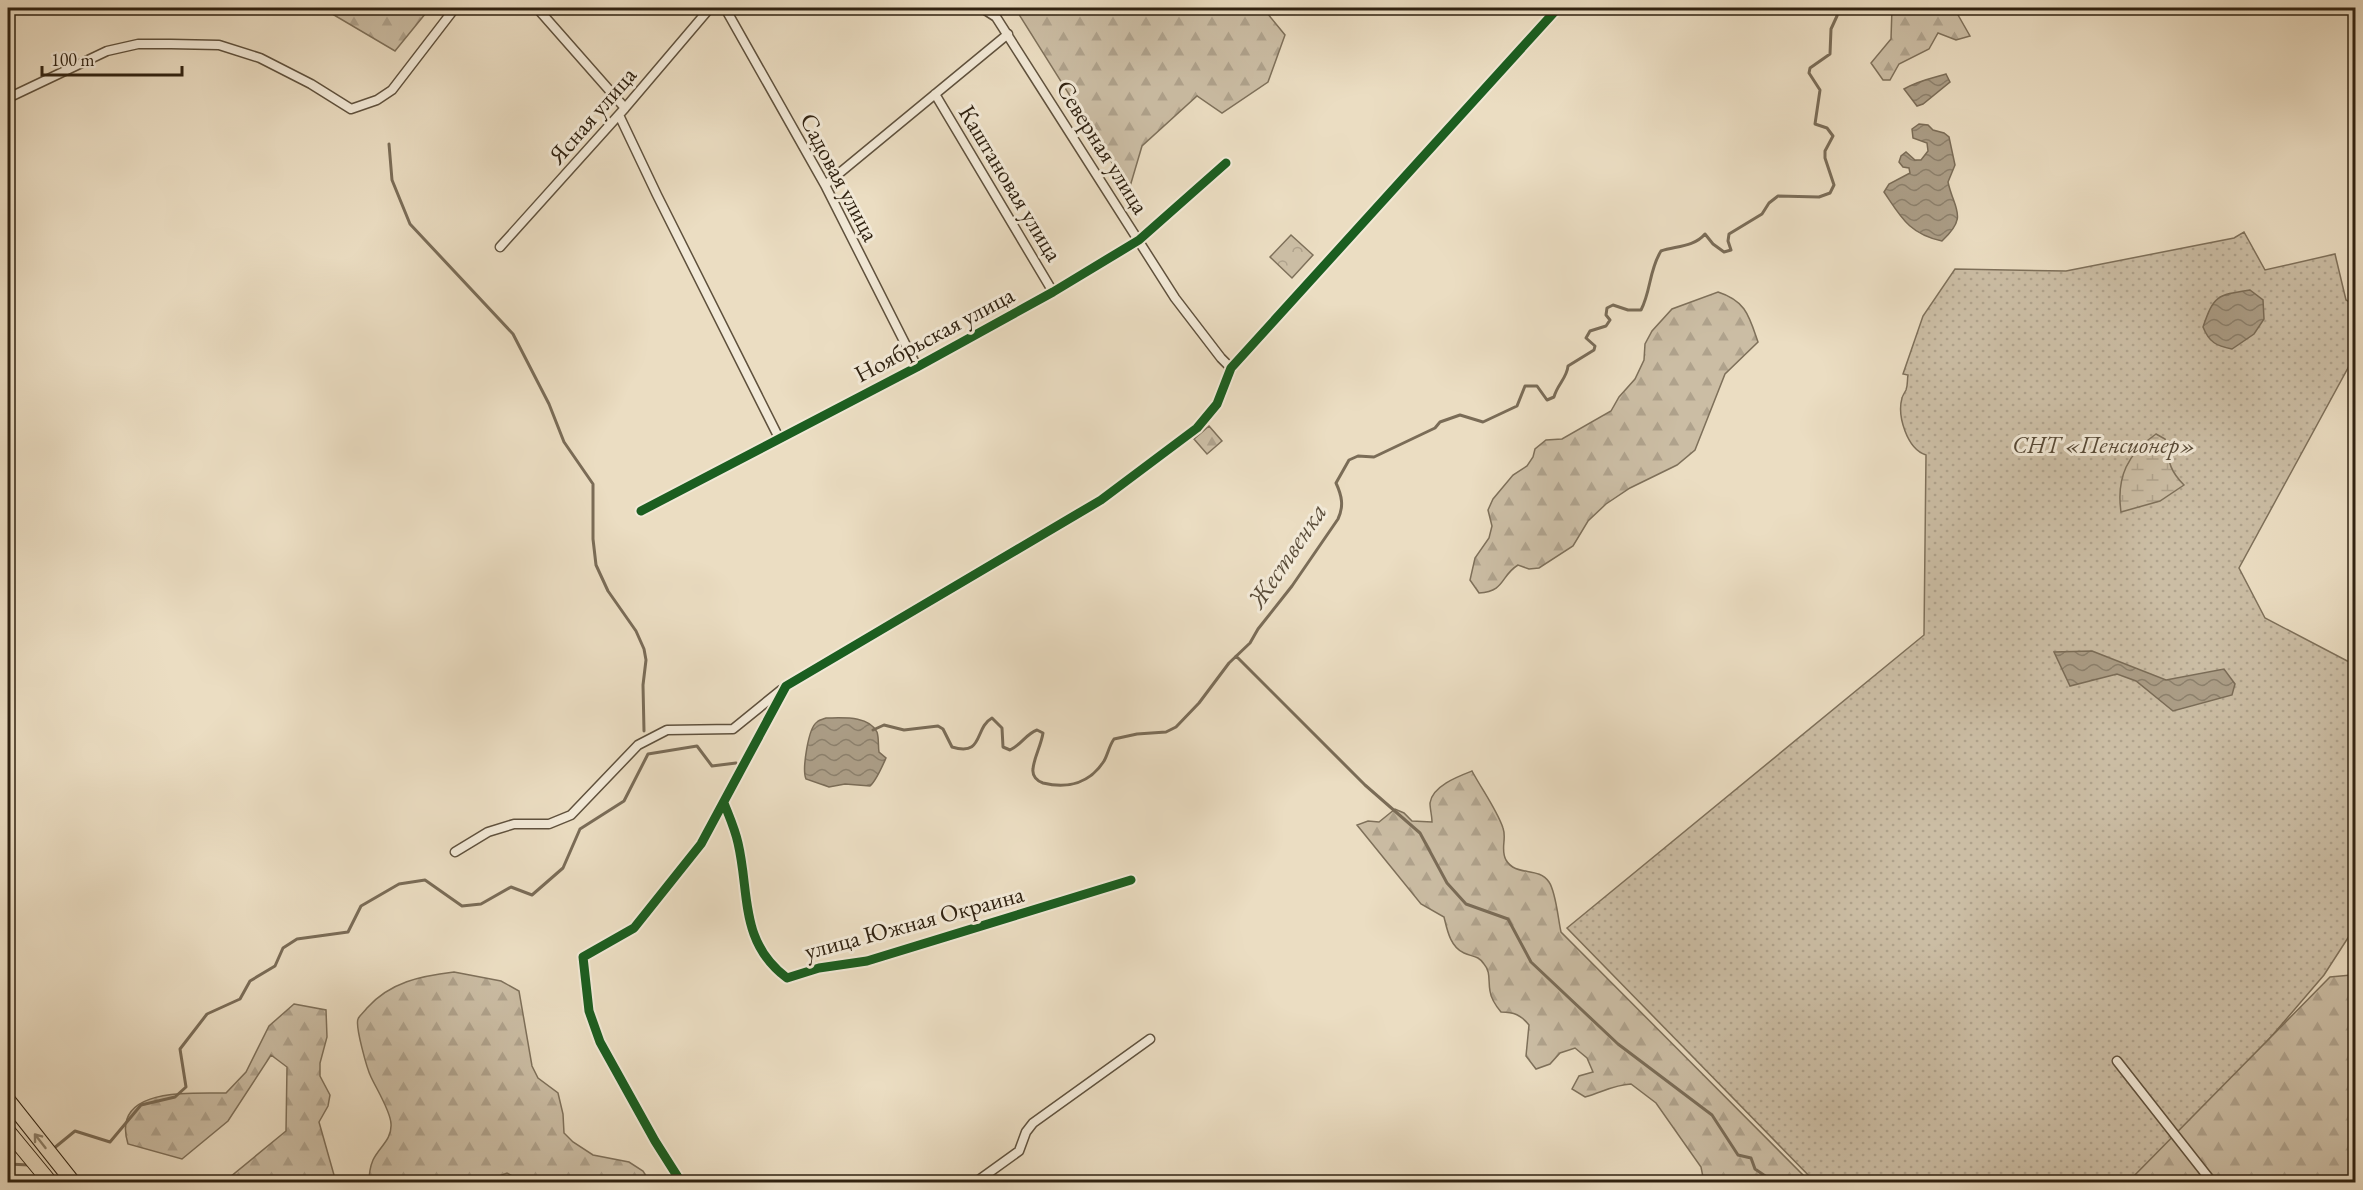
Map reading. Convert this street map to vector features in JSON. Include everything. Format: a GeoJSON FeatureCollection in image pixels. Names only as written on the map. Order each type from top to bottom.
{"type":"FeatureCollection","features":[{"type":"Feature","properties":{"kind":"main road"},"geometry":{"type":"LineString","coordinates":[[8,1100],[73,1182]]}},
{"type":"Feature","properties":{"kind":"main road"},"geometry":{"type":"LineString","coordinates":[[8,1131],[50,1182]]}},
{"type":"Feature","properties":{"kind":"street"},"geometry":{"type":"LineString","coordinates":[[8,98],[107,51],[138,44],[219,45],[260,58],[311,84],[351,109],[377,100],[392,90],[455,8]]}},
{"type":"Feature","properties":{"kind":"street"},"geometry":{"type":"LineString","coordinates":[[537,8],[622,111],[657,195],[779,438]]}},
{"type":"Feature","properties":{"kind":"street","name":"Ясная улица"},"geometry":{"type":"LineString","coordinates":[[500,247],[622,111],[710,8]]}},
{"type":"Feature","properties":{"kind":"street","name":"Садовая улица"},"geometry":{"type":"LineString","coordinates":[[725,8],[825,185],[917,367]]}},
{"type":"Feature","properties":{"kind":"street","name":"Северная улица"},"geometry":{"type":"LineString","coordinates":[[982,8],[996,17],[1008,34],[1175,298],[1231,368]]}},
{"type":"Feature","properties":{"kind":"street"},"geometry":{"type":"LineString","coordinates":[[455,852],[488,832],[514,824],[549,824],[571,814],[638,745],[667,730],[733,729],[786,686],[1101,500],[1197,428],[1217,404],[1231,368],[1558,8]]}},
{"type":"Feature","properties":{"kind":"street"},"geometry":{"type":"LineString","coordinates":[[825,185],[1008,34]]}},
{"type":"Feature","properties":{"kind":"street","name":"Каштановая улица"},"geometry":{"type":"LineString","coordinates":[[935,94],[1053,292]]}},
{"type":"Feature","properties":{"kind":"street","name":"Ноябрьская улица"},"geometry":{"type":"LineString","coordinates":[[641,511],[917,367],[1053,292],[1139,240],[1226,163]]}},
{"type":"Feature","properties":{"kind":"street"},"geometry":{"type":"LineString","coordinates":[[681,1182],[655,1141],[600,1042],[589,1011],[583,957],[634,928],[700,844],[786,686]]}},
{"type":"Feature","properties":{"kind":"street","name":"улица Южная Окраина"},"geometry":{"type":"LineString","coordinates":[[724,803],[738,842],[747,910],[755,937],[761,952],[774,968],[787,978],[819,968],[867,961],[1131,880]]}},
{"type":"Feature","properties":{"kind":"street"},"geometry":{"type":"LineString","coordinates":[[976,1182],[1019,1151],[1026,1132],[1033,1123],[1150,1039]]}},
{"type":"Feature","properties":{"kind":"street"},"geometry":{"type":"LineString","coordinates":[[2117,1061],[2212,1182]]}},
{"type":"Feature","properties":{"kind":"green space"},"geometry":{"type":"Polygon","coordinates":[[[322,8],[430,8],[395,51],[322,8]]]}},
{"type":"Feature","properties":{"kind":"green space"},"geometry":{"type":"Polygon","coordinates":[[[1015,8],[1263,8],[1285,35],[1268,82],[1222,113],[1197,96],[1142,146],[1129,190],[1015,8]]]}},
{"type":"Feature","properties":{"kind":"green space"},"geometry":{"type":"Polygon","coordinates":[[[1892,8],[1954,8],[1970,36],[1956,40],[1938,33],[1929,49],[1899,64],[1890,80],[1883,80],[1871,63],[1891,39],[1892,8]]]}},
{"type":"Feature","properties":{"kind":"green space","name":"СНТ «Пенсионер»"},"geometry":{"type":"Polygon","coordinates":[[[2244,232],[2265,270],[2335,254],[2346,300],[2355,305],[2355,355],[2239,568],[2265,618],[2355,665],[2355,927],[2324,975],[2217,1100],[2130,1182],[1815,1182],[1567,928],[1924,635],[1926,455],[1914,446],[1902,422],[1902,397],[1907,388],[1908,375],[1903,374],[1923,316],[1955,269],[2066,271],[2234,238],[2244,232]]]}},
{"type":"Feature","properties":{"kind":"green space"},"geometry":{"type":"Polygon","coordinates":[[[1291,235],[1313,255],[1292,278],[1270,257],[1291,235]]]}},
{"type":"Feature","properties":{"kind":"green space"},"geometry":{"type":"Polygon","coordinates":[[[1718,292],[1741,305],[1749,317],[1758,342],[1725,374],[1695,450],[1677,465],[1630,488],[1606,504],[1588,521],[1573,546],[1539,568],[1529,569],[1518,565],[1494,589],[1479,593],[1470,580],[1475,558],[1489,538],[1492,526],[1488,510],[1493,499],[1513,475],[1527,466],[1535,449],[1546,440],[1562,439],[1611,411],[1619,397],[1635,379],[1644,360],[1645,344],[1652,331],[1672,309],[1718,292]]]}},
{"type":"Feature","properties":{"kind":"green space"},"geometry":{"type":"Polygon","coordinates":[[[1209,426],[1222,441],[1207,454],[1194,439],[1209,426]]]}},
{"type":"Feature","properties":{"kind":"green space"},"geometry":{"type":"Polygon","coordinates":[[[2156,434],[2165,439],[2172,469],[2184,485],[2160,501],[2121,512],[2120,488],[2126,467],[2138,449],[2156,434]]]}},
{"type":"Feature","properties":{"kind":"green space"},"geometry":{"type":"Polygon","coordinates":[[[1472,771],[1503,828],[1506,860],[1515,868],[1539,874],[1549,882],[1555,899],[1561,932],[1810,1182],[1704,1182],[1701,1167],[1656,1103],[1631,1084],[1613,1087],[1585,1097],[1572,1089],[1579,1076],[1593,1072],[1587,1058],[1575,1048],[1560,1053],[1550,1064],[1536,1069],[1526,1056],[1529,1025],[1517,1015],[1501,1012],[1491,997],[1488,973],[1482,961],[1455,947],[1444,917],[1421,904],[1357,825],[1368,821],[1379,822],[1395,809],[1404,813],[1412,821],[1432,822],[1430,803],[1432,797],[1447,783],[1472,771]]]}},
{"type":"Feature","properties":{"kind":"green space"},"geometry":{"type":"Polygon","coordinates":[[[454,972],[501,981],[519,991],[532,1066],[538,1078],[558,1093],[563,1114],[564,1133],[593,1155],[629,1162],[643,1171],[650,1182],[523,1182],[507,1173],[483,1182],[369,1182],[372,1163],[389,1135],[391,1124],[386,1107],[367,1066],[358,1019],[376,999],[396,986],[418,978],[454,972]]]}},
{"type":"Feature","properties":{"kind":"green space"},"geometry":{"type":"Polygon","coordinates":[[[2351,975],[2355,980],[2355,1182],[2128,1182],[2330,977],[2351,975]]]}},
{"type":"Feature","properties":{"kind":"green space"},"geometry":{"type":"Polygon","coordinates":[[[294,1004],[326,1010],[327,1037],[320,1063],[320,1076],[330,1095],[328,1106],[319,1122],[336,1182],[224,1182],[286,1131],[287,1067],[271,1055],[228,1121],[182,1159],[128,1144],[126,1125],[131,1112],[142,1103],[157,1097],[175,1094],[226,1093],[246,1072],[269,1026],[294,1004]]]}},
{"type":"Feature","properties":{"kind":"water"},"geometry":{"type":"Polygon","coordinates":[[[1946,74],[1950,82],[1923,104],[1917,106],[1904,89],[1919,82],[1946,74]]]}},
{"type":"Feature","properties":{"kind":"water"},"geometry":{"type":"Polygon","coordinates":[[[1919,124],[1928,125],[1933,130],[1949,137],[1955,165],[1948,182],[1956,206],[1957,219],[1942,241],[1921,234],[1914,229],[1901,217],[1884,192],[1889,184],[1910,173],[1909,168],[1903,167],[1899,162],[1901,156],[1906,152],[1915,160],[1921,160],[1928,151],[1927,143],[1913,138],[1912,129],[1919,124]]]}},
{"type":"Feature","properties":{"kind":"water"},"geometry":{"type":"Polygon","coordinates":[[[2250,290],[2263,300],[2264,319],[2254,334],[2232,349],[2214,342],[2203,327],[2210,308],[2218,298],[2224,295],[2250,290]]]}},
{"type":"Feature","properties":{"kind":"water"},"geometry":{"type":"Polygon","coordinates":[[[2092,651],[2166,680],[2224,669],[2235,684],[2232,695],[2173,711],[2136,681],[2117,674],[2070,686],[2054,652],[2092,651]]]}},
{"type":"Feature","properties":{"kind":"water"},"geometry":{"type":"Polygon","coordinates":[[[826,718],[861,720],[877,732],[879,752],[886,758],[870,786],[845,784],[829,787],[806,779],[805,759],[811,732],[817,722],[826,718]]]}},
{"type":"Feature","properties":{"kind":"waterway","name":"Жественка"},"geometry":{"type":"LineString","coordinates":[[873,730],[884,725],[904,730],[938,726],[943,729],[952,747],[962,749],[974,745],[986,723],[992,718],[1002,728],[1003,747],[1010,750],[1037,730],[1043,733],[1034,765],[1034,776],[1043,783],[1061,785],[1078,782],[1092,775],[1104,761],[1114,739],[1137,734],[1166,732],[1176,727],[1199,703],[1229,663],[1250,643],[1338,519],[1342,501],[1336,483],[1349,460],[1358,456],[1374,457],[1435,428],[1440,422],[1460,415],[1483,422],[1517,406],[1525,386],[1537,386],[1547,400],[1554,397],[1568,366],[1594,350],[1595,346],[1586,338],[1590,331],[1606,326],[1610,320],[1606,315],[1607,308],[1613,305],[1628,310],[1641,310],[1654,266],[1661,251],[1690,244],[1705,234],[1724,252],[1731,250],[1728,241],[1729,234],[1762,214],[1769,203],[1778,196],[1819,197],[1830,193],[1834,185],[1825,151],[1833,136],[1827,128],[1815,124],[1820,90],[1809,73],[1810,68],[1830,54],[1831,29],[1838,8]]}},
{"type":"Feature","properties":{"kind":"waterway"},"geometry":{"type":"LineString","coordinates":[[389,144],[392,180],[410,224],[513,334],[549,404],[564,442],[593,484],[593,539],[596,565],[608,591],[636,631],[644,649],[646,660],[643,685],[644,731]]}},
{"type":"Feature","properties":{"kind":"waterway"},"geometry":{"type":"LineString","coordinates":[[1236,656],[1365,785],[1420,833],[1447,883],[1466,904],[1508,919],[1531,962],[1618,1044],[1712,1115],[1738,1155],[1751,1158],[1755,1169],[1774,1182]]}},
{"type":"Feature","properties":{"kind":"waterway","name":"Жественка"},"geometry":{"type":"LineString","coordinates":[[53,1149],[75,1131],[110,1142],[141,1105],[175,1097],[186,1087],[180,1049],[207,1014],[240,999],[250,981],[275,966],[283,948],[297,939],[348,932],[361,906],[399,884],[425,880],[462,906],[481,904],[511,887],[532,895],[563,868],[580,829],[624,801],[648,754],[697,746],[712,766],[736,763]]}},
{"type":"Feature","properties":{"kind":"waterway","name":"Жественка"},"geometry":{"type":"LineString","coordinates":[[8,1164],[29,1165]]}},
{"type":"Feature","properties":{"kind":"cycle path"},"geometry":{"type":"LineString","coordinates":[[681,1182],[655,1141],[600,1042],[589,1011],[583,957],[634,928],[701,844],[786,686],[1101,500],[1197,428],[1217,404],[1231,368],[1558,8]]}},
{"type":"Feature","properties":{"kind":"cycle path"},"geometry":{"type":"LineString","coordinates":[[641,511],[917,367],[1053,292],[1139,240],[1226,163]]}},
{"type":"Feature","properties":{"kind":"cycle path"},"geometry":{"type":"LineString","coordinates":[[724,803],[738,843],[749,916],[754,933],[761,949],[772,964],[787,978],[819,968],[867,961],[1131,880]]}}]}
